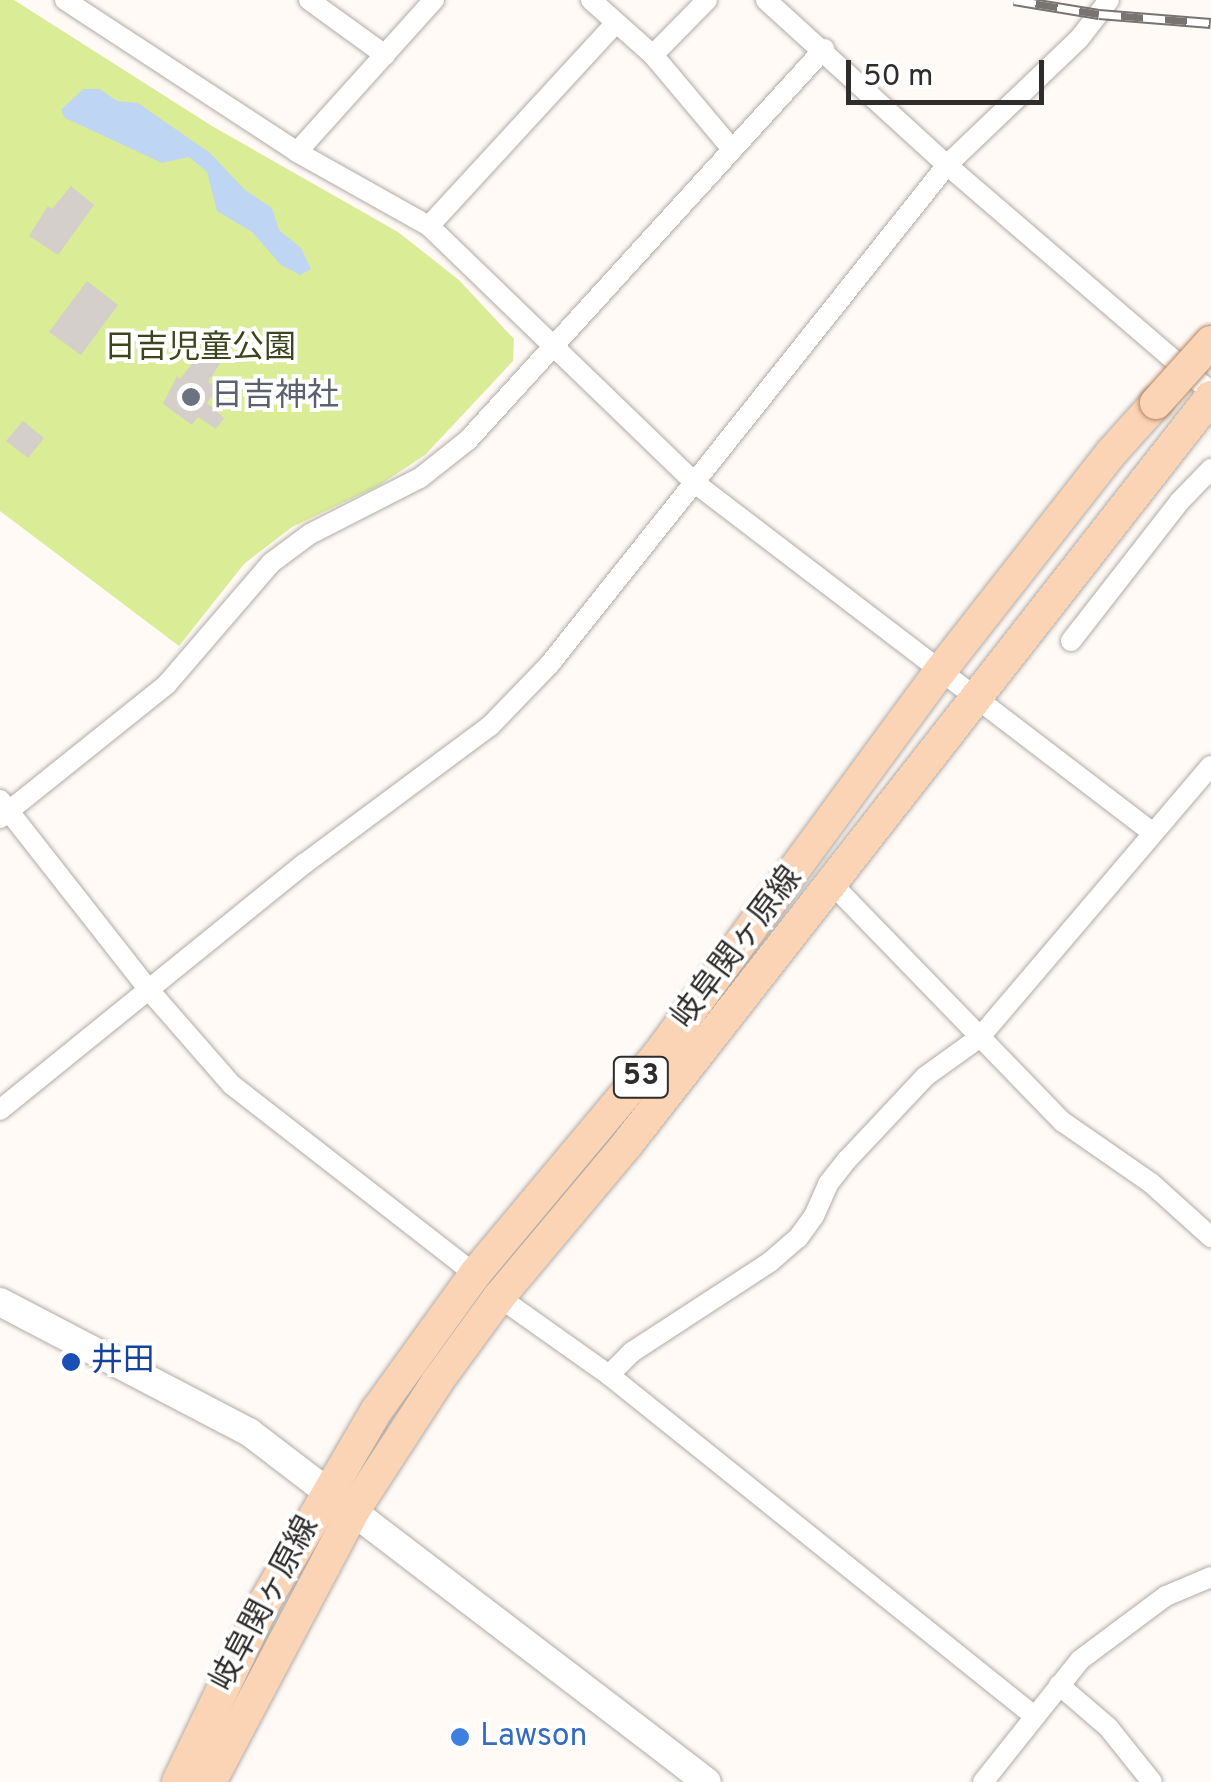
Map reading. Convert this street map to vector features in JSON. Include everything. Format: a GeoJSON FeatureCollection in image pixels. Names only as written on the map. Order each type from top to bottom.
{"type":"FeatureCollection","features":[{"type":"Feature","properties":{"kind":"main road","name":"岐阜関ヶ原線"},"geometry":{"type":"LineString","coordinates":[[178,1782],[256,1620],[328,1488],[377,1410],[475,1274],[658,1055],[941,670],[1112,452],[1211,342]]}},
{"type":"Feature","properties":{"kind":"main road","name":"岐阜関ヶ原線"},"geometry":{"type":"LineString","coordinates":[[210,1782],[354,1510],[499,1297],[628,1142],[832,884],[1211,395]]}},
{"type":"Feature","properties":{"kind":"street"},"geometry":{"type":"LineString","coordinates":[[309,0],[385,54]]}},
{"type":"Feature","properties":{"kind":"street"},"geometry":{"type":"LineString","coordinates":[[297,152],[434,0]]}},
{"type":"Feature","properties":{"kind":"street"},"geometry":{"type":"LineString","coordinates":[[591,0],[653,54],[730,148]]}},
{"type":"Feature","properties":{"kind":"street"},"geometry":{"type":"LineString","coordinates":[[653,54],[707,0]]}},
{"type":"Feature","properties":{"kind":"street"},"geometry":{"type":"LineString","coordinates":[[766,0],[947,165],[1211,395]]}},
{"type":"Feature","properties":{"kind":"street"},"geometry":{"type":"LineString","coordinates":[[0,1110],[304,864],[490,726],[549,665],[947,165],[1079,39],[1110,0]]}},
{"type":"Feature","properties":{"kind":"street"},"geometry":{"type":"LineString","coordinates":[[71,2],[297,152],[429,226],[695,483],[1153,833]]}},
{"type":"Feature","properties":{"kind":"street"},"geometry":{"type":"LineString","coordinates":[[429,226],[616,24]]}},
{"type":"Feature","properties":{"kind":"street"},"geometry":{"type":"LineString","coordinates":[[475,1274],[232,1085],[149,990],[3,809],[167,684],[271,563],[310,534],[420,478],[468,440],[824,49]]}},
{"type":"Feature","properties":{"kind":"street"},"geometry":{"type":"LineString","coordinates":[[1071,641],[1180,501],[1211,469]]}},
{"type":"Feature","properties":{"kind":"street"},"geometry":{"type":"LineString","coordinates":[[609,1375],[632,1352],[770,1262],[798,1238],[846,1160],[926,1076],[980,1037],[1211,766]]}},
{"type":"Feature","properties":{"kind":"street"},"geometry":{"type":"LineString","coordinates":[[832,884],[1063,1122],[1151,1183],[1211,1238]]}},
{"type":"Feature","properties":{"kind":"street"},"geometry":{"type":"LineString","coordinates":[[499,1297],[609,1375],[1033,1714]]}},
{"type":"Feature","properties":{"kind":"street"},"geometry":{"type":"LineString","coordinates":[[0,1302],[250,1432],[707,1782]]}},
{"type":"Feature","properties":{"kind":"street"},"geometry":{"type":"LineString","coordinates":[[983,1782],[1033,1714],[1080,1660],[1166,1596],[1211,1577]]}},
{"type":"Feature","properties":{"kind":"street"},"geometry":{"type":"LineString","coordinates":[[1059,1685],[1108,1727],[1152,1782]]}},
{"type":"Feature","properties":{"kind":"green space","name":"日吉児童公園"},"geometry":{"type":"Polygon","coordinates":[[[0,0],[14,0],[212,126],[398,232],[459,280],[514,339],[513,361],[425,455],[378,486],[292,527],[244,564],[179,646],[0,511],[0,0]]]}},
{"type":"Feature","properties":{"kind":"water"},"geometry":{"type":"Polygon","coordinates":[[[83,89],[100,89],[117,101],[138,103],[210,153],[245,190],[272,208],[279,230],[301,248],[311,269],[300,275],[281,265],[252,232],[217,211],[207,172],[189,157],[162,163],[65,118],[61,110],[83,89]]]}},
{"type":"Feature","properties":{"kind":"building"},"geometry":{"type":"Polygon","coordinates":[[[71,186],[94,205],[58,255],[29,236],[48,206],[52,209],[71,186]]]}},
{"type":"Feature","properties":{"kind":"building"},"geometry":{"type":"Polygon","coordinates":[[[87,281],[118,305],[81,355],[49,332],[87,281]]]}},
{"type":"Feature","properties":{"kind":"building"},"geometry":{"type":"Polygon","coordinates":[[[216,333],[233,343],[208,382],[218,388],[207,403],[224,418],[216,429],[198,417],[192,425],[163,404],[177,376],[180,379],[216,333]]]}},
{"type":"Feature","properties":{"kind":"building"},"geometry":{"type":"Polygon","coordinates":[[[23,421],[44,438],[28,458],[6,441],[23,421]]]}},
{"type":"Feature","properties":{"kind":"railway"},"geometry":{"type":"LineString","coordinates":[[1014,0],[1099,14],[1211,23]]}},
{"type":"Feature","properties":{"kind":"place","name":"日吉神社"},"geometry":{"type":"Point","coordinates":[191,397]}},
{"type":"Feature","properties":{"kind":"place","name":"井田"},"geometry":{"type":"Point","coordinates":[71,1362]}},
{"type":"Feature","properties":{"kind":"place","name":"Lawson"},"geometry":{"type":"Point","coordinates":[460,1737]}}]}
